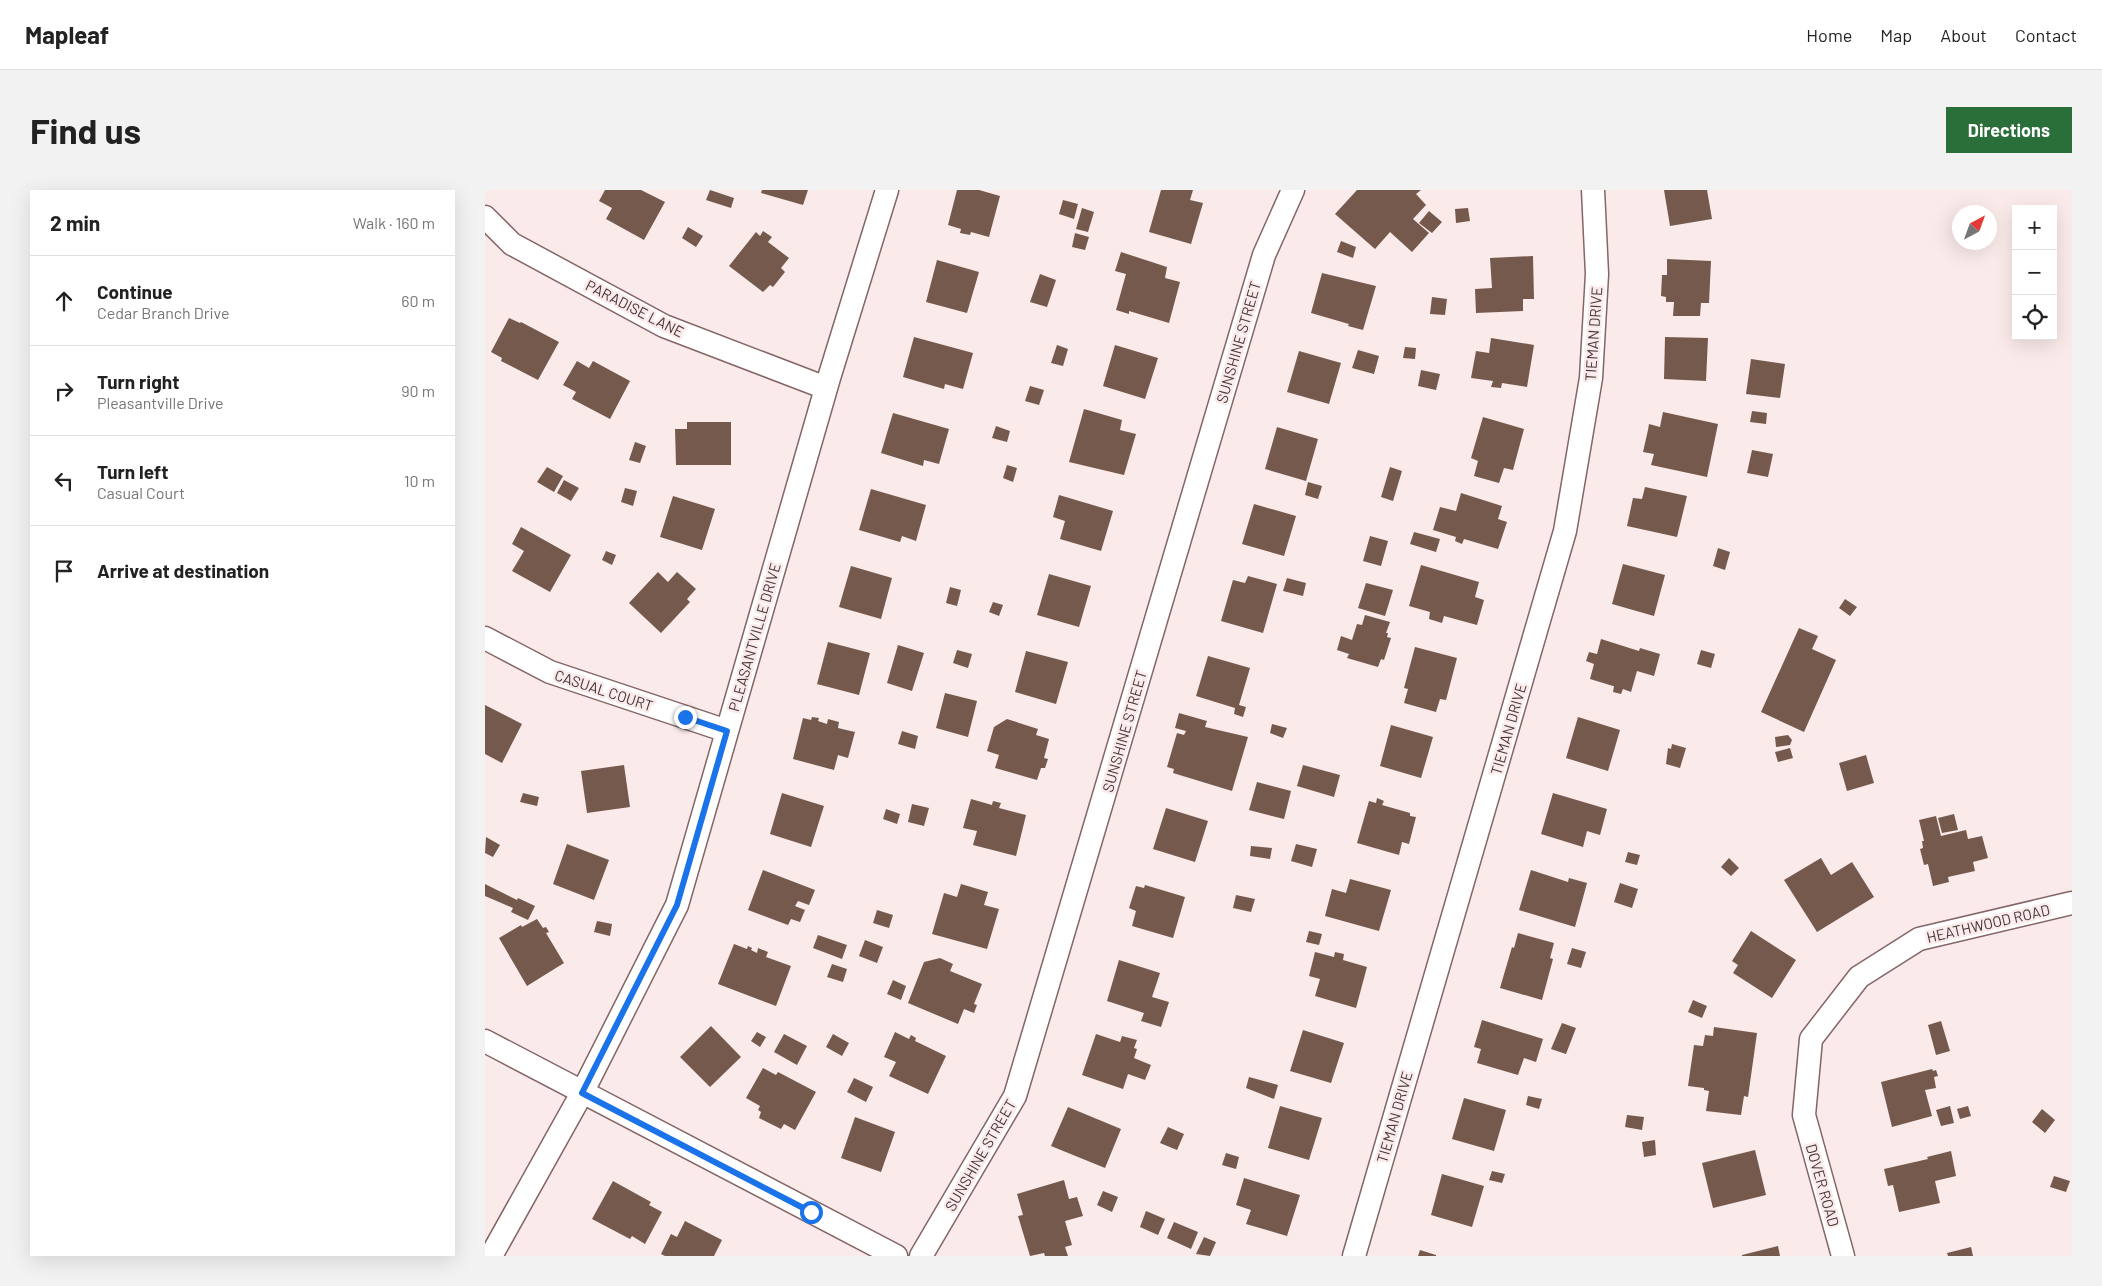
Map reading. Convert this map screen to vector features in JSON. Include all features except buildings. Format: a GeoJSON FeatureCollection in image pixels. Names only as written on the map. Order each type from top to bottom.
{"type":"FeatureCollection","features":[{"type":"Feature","properties":{"kind":"street","name":"PLEASANTVILLE DRIVE"},"geometry":{"type":"LineString","coordinates":[[491,1256],[582,1093],[677,905],[826,388],[887,190]]}},
{"type":"Feature","properties":{"kind":"street","name":"SUNSHINE STREET"},"geometry":{"type":"LineString","coordinates":[[921,1256],[1015,1096],[1264,255],[1293,190]]}},
{"type":"Feature","properties":{"kind":"street","name":"TIEMAN DRIVE"},"geometry":{"type":"LineString","coordinates":[[1354,1256],[1565,531],[1591,378],[1597,274],[1593,190]]}},
{"type":"Feature","properties":{"kind":"street","name":"PARADISE LANE"},"geometry":{"type":"LineString","coordinates":[[485,217],[512,244],[664,326],[826,388]]}},
{"type":"Feature","properties":{"kind":"street","name":"CASUAL COURT"},"geometry":{"type":"LineString","coordinates":[[485,638],[550,672],[727,731]]}},
{"type":"Feature","properties":{"kind":"street","name":"HEATHWOOD ROAD"},"geometry":{"type":"LineString","coordinates":[[1804,1115],[1811,1039],[1859,977],[1919,939],[2072,903]]}},
{"type":"Feature","properties":{"kind":"street"},"geometry":{"type":"LineString","coordinates":[[485,1041],[896,1256]]}},
{"type":"Feature","properties":{"kind":"street","name":"DOVER ROAD"},"geometry":{"type":"LineString","coordinates":[[1804,1115],[1843,1256]]}},
{"type":"Feature","properties":{"kind":"route"},"geometry":{"type":"LineString","coordinates":[[685,717],[727,731],[677,905],[582,1093],[811,1212]]}}]}
